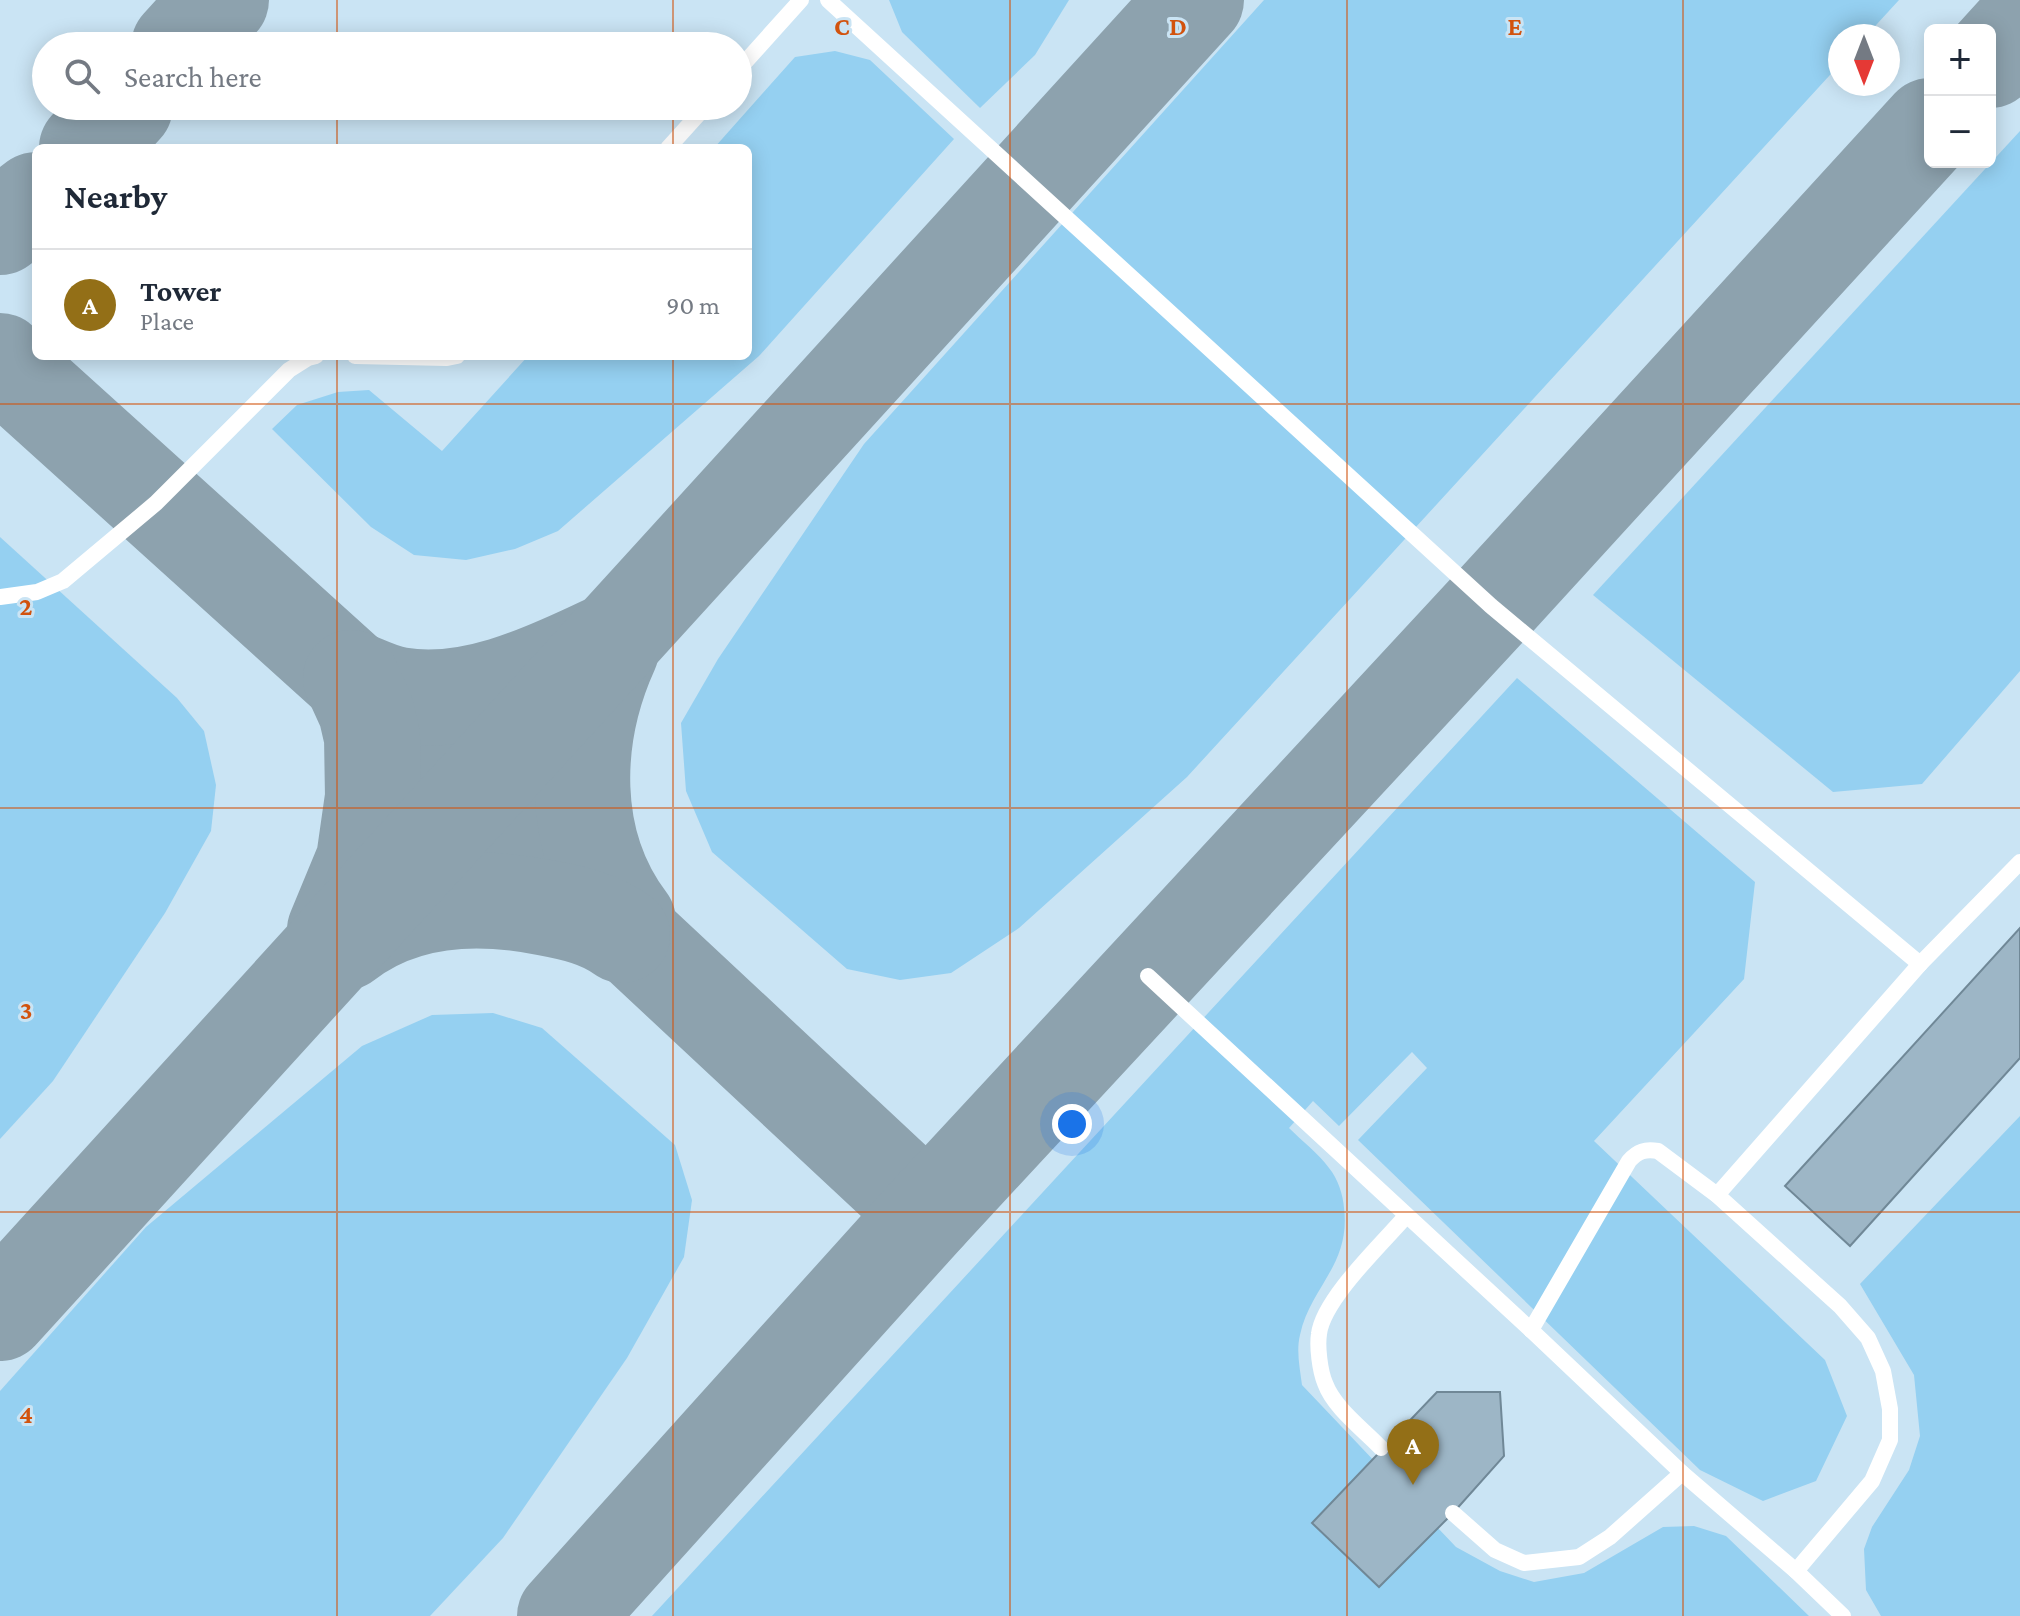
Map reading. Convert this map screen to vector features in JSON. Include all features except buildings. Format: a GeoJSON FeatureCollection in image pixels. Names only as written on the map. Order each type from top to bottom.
{"type":"FeatureCollection","features":[{"type":"Feature","properties":{"kind":"lane"},"geometry":{"type":"LineString","coordinates":[[752,54],[801,0]]}},
{"type":"Feature","properties":{"kind":"lane"},"geometry":{"type":"LineString","coordinates":[[828,0],[1491,606],[1920,964]]}},
{"type":"Feature","properties":{"kind":"lane"},"geometry":{"type":"LineString","coordinates":[[672,144],[693,120]]}},
{"type":"Feature","properties":{"kind":"lane"},"geometry":{"type":"LineString","coordinates":[[0,597],[37,592],[63,581],[156,503],[289,370],[305,360]]}},
{"type":"Feature","properties":{"kind":"lane"},"geometry":{"type":"LineString","coordinates":[[1717,1195],[1920,964],[2020,862]]}},
{"type":"Feature","properties":{"kind":"lane"},"geometry":{"type":"LineString","coordinates":[[1148,976],[1682,1473],[1796,1571],[1843,1616]]}},
{"type":"Feature","properties":{"kind":"lane"},"geometry":{"type":"LineString","coordinates":[[1531,1330],[1629,1161],[1637,1152],[1648,1149],[1658,1151],[1717,1195],[1840,1306],[1868,1338],[1883,1371],[1890,1409],[1890,1440],[1872,1481],[1796,1571]]}},
{"type":"Feature","properties":{"kind":"lane"},"geometry":{"type":"LineString","coordinates":[[1381,1448],[1335,1399],[1325,1383],[1319,1334],[1327,1312],[1339,1293],[1406,1216]]}},
{"type":"Feature","properties":{"kind":"lane"},"geometry":{"type":"LineString","coordinates":[[1453,1513],[1495,1550],[1524,1563],[1579,1557],[1610,1537],[1682,1473]]}},
{"type":"Feature","properties":{"kind":"shaded area"},"geometry":{"type":"Polygon","coordinates":[[[889,0],[1069,0],[1035,55],[980,108],[902,32],[889,0]]]}},
{"type":"Feature","properties":{"kind":"shaded area"},"geometry":{"type":"Polygon","coordinates":[[[1264,0],[1899,0],[1877,24],[1828,24],[1828,77],[1187,777],[1019,928],[951,973],[900,980],[847,969],[712,852],[686,791],[681,723],[718,659],[864,444],[1264,0]]]}},
{"type":"Feature","properties":{"kind":"shaded area"},"geometry":{"type":"Polygon","coordinates":[[[835,51],[870,60],[954,139],[759,356],[558,531],[515,549],[466,560],[414,555],[371,527],[272,429],[297,405],[338,392],[369,390],[442,451],[524,360],[752,360],[752,144],[718,144],[739,120],[752,120],[752,105],[795,57],[835,51]]]}},
{"type":"Feature","properties":{"kind":"shaded area"},"geometry":{"type":"Polygon","coordinates":[[[2020,131],[2020,671],[1922,784],[1833,792],[1593,595],[1986,168],[1996,168],[1996,157],[2020,131]]]}},
{"type":"Feature","properties":{"kind":"shaded area"},"geometry":{"type":"Polygon","coordinates":[[[0,537],[177,698],[204,731],[216,785],[211,831],[165,913],[53,1081],[0,1139],[0,537]]]}},
{"type":"Feature","properties":{"kind":"shaded area"},"geometry":{"type":"Polygon","coordinates":[[[1517,678],[1755,882],[1744,979],[1594,1141],[1825,1360],[1847,1416],[1816,1481],[1763,1501],[1700,1470],[1358,1140],[1427,1068],[1412,1052],[1339,1126],[1313,1101],[1289,1128],[1332,1172],[1340,1187],[1344,1208],[1345,1228],[1336,1261],[1312,1303],[1300,1335],[1298,1354],[1302,1385],[1456,1547],[1500,1571],[1534,1582],[1584,1573],[1663,1527],[1694,1526],[1726,1536],[1809,1616],[652,1616],[1517,678]]]}},
{"type":"Feature","properties":{"kind":"shaded area"},"geometry":{"type":"Polygon","coordinates":[[[493,1013],[542,1028],[675,1145],[692,1200],[684,1257],[627,1358],[503,1538],[430,1616],[0,1616],[0,1391],[146,1227],[362,1046],[432,1015],[493,1013]]]}},
{"type":"Feature","properties":{"kind":"shaded area"},"geometry":{"type":"Polygon","coordinates":[[[2020,1116],[2020,1616],[1881,1616],[1866,1590],[1864,1549],[1872,1527],[1909,1470],[1920,1436],[1914,1375],[1860,1284],[2020,1116]]]}},
{"type":"Feature","properties":{"kind":"taxiway"},"geometry":{"type":"LineString","coordinates":[[192,32],[221,0]]}},
{"type":"Feature","properties":{"kind":"taxiway"},"geometry":{"type":"LineString","coordinates":[[0,1313],[1196,0]]}},
{"type":"Feature","properties":{"kind":"taxiway"},"geometry":{"type":"LineString","coordinates":[[1996,53],[2020,27]]}},
{"type":"Feature","properties":{"kind":"taxiway"},"geometry":{"type":"LineString","coordinates":[[91,144],[112,120]]}},
{"type":"Feature","properties":{"kind":"taxiway"},"geometry":{"type":"LineString","coordinates":[[565,1616],[928,1213],[1491,606],[1924,133]]}},
{"type":"Feature","properties":{"kind":"taxiway"},"geometry":{"type":"LineString","coordinates":[[0,227],[32,203]]}},
{"type":"Feature","properties":{"kind":"taxiway"},"geometry":{"type":"LineString","coordinates":[[0,361],[476,791],[928,1213]]}},
{"type":"Feature","properties":{"kind":"taxiway"},"geometry":{"type":"LineString","coordinates":[[351,678],[398,695],[451,696],[528,677],[601,645]]}},
{"type":"Feature","properties":{"kind":"taxiway"},"geometry":{"type":"LineString","coordinates":[[611,650],[589,718],[583,753],[582,788],[586,823],[595,857],[608,890],[628,921]]}},
{"type":"Feature","properties":{"kind":"taxiway"},"geometry":{"type":"LineString","coordinates":[[335,930],[364,860],[373,797],[372,737],[366,711],[351,678]]}},
{"type":"Feature","properties":{"kind":"taxiway"},"geometry":{"type":"LineString","coordinates":[[345,942],[391,916],[416,908],[468,901],[494,901],[567,912],[596,921],[622,935]]}},
{"type":"Feature","properties":{"kind":"place","name":"Tower"},"geometry":{"type":"Point","coordinates":[1413,1485]}}]}
